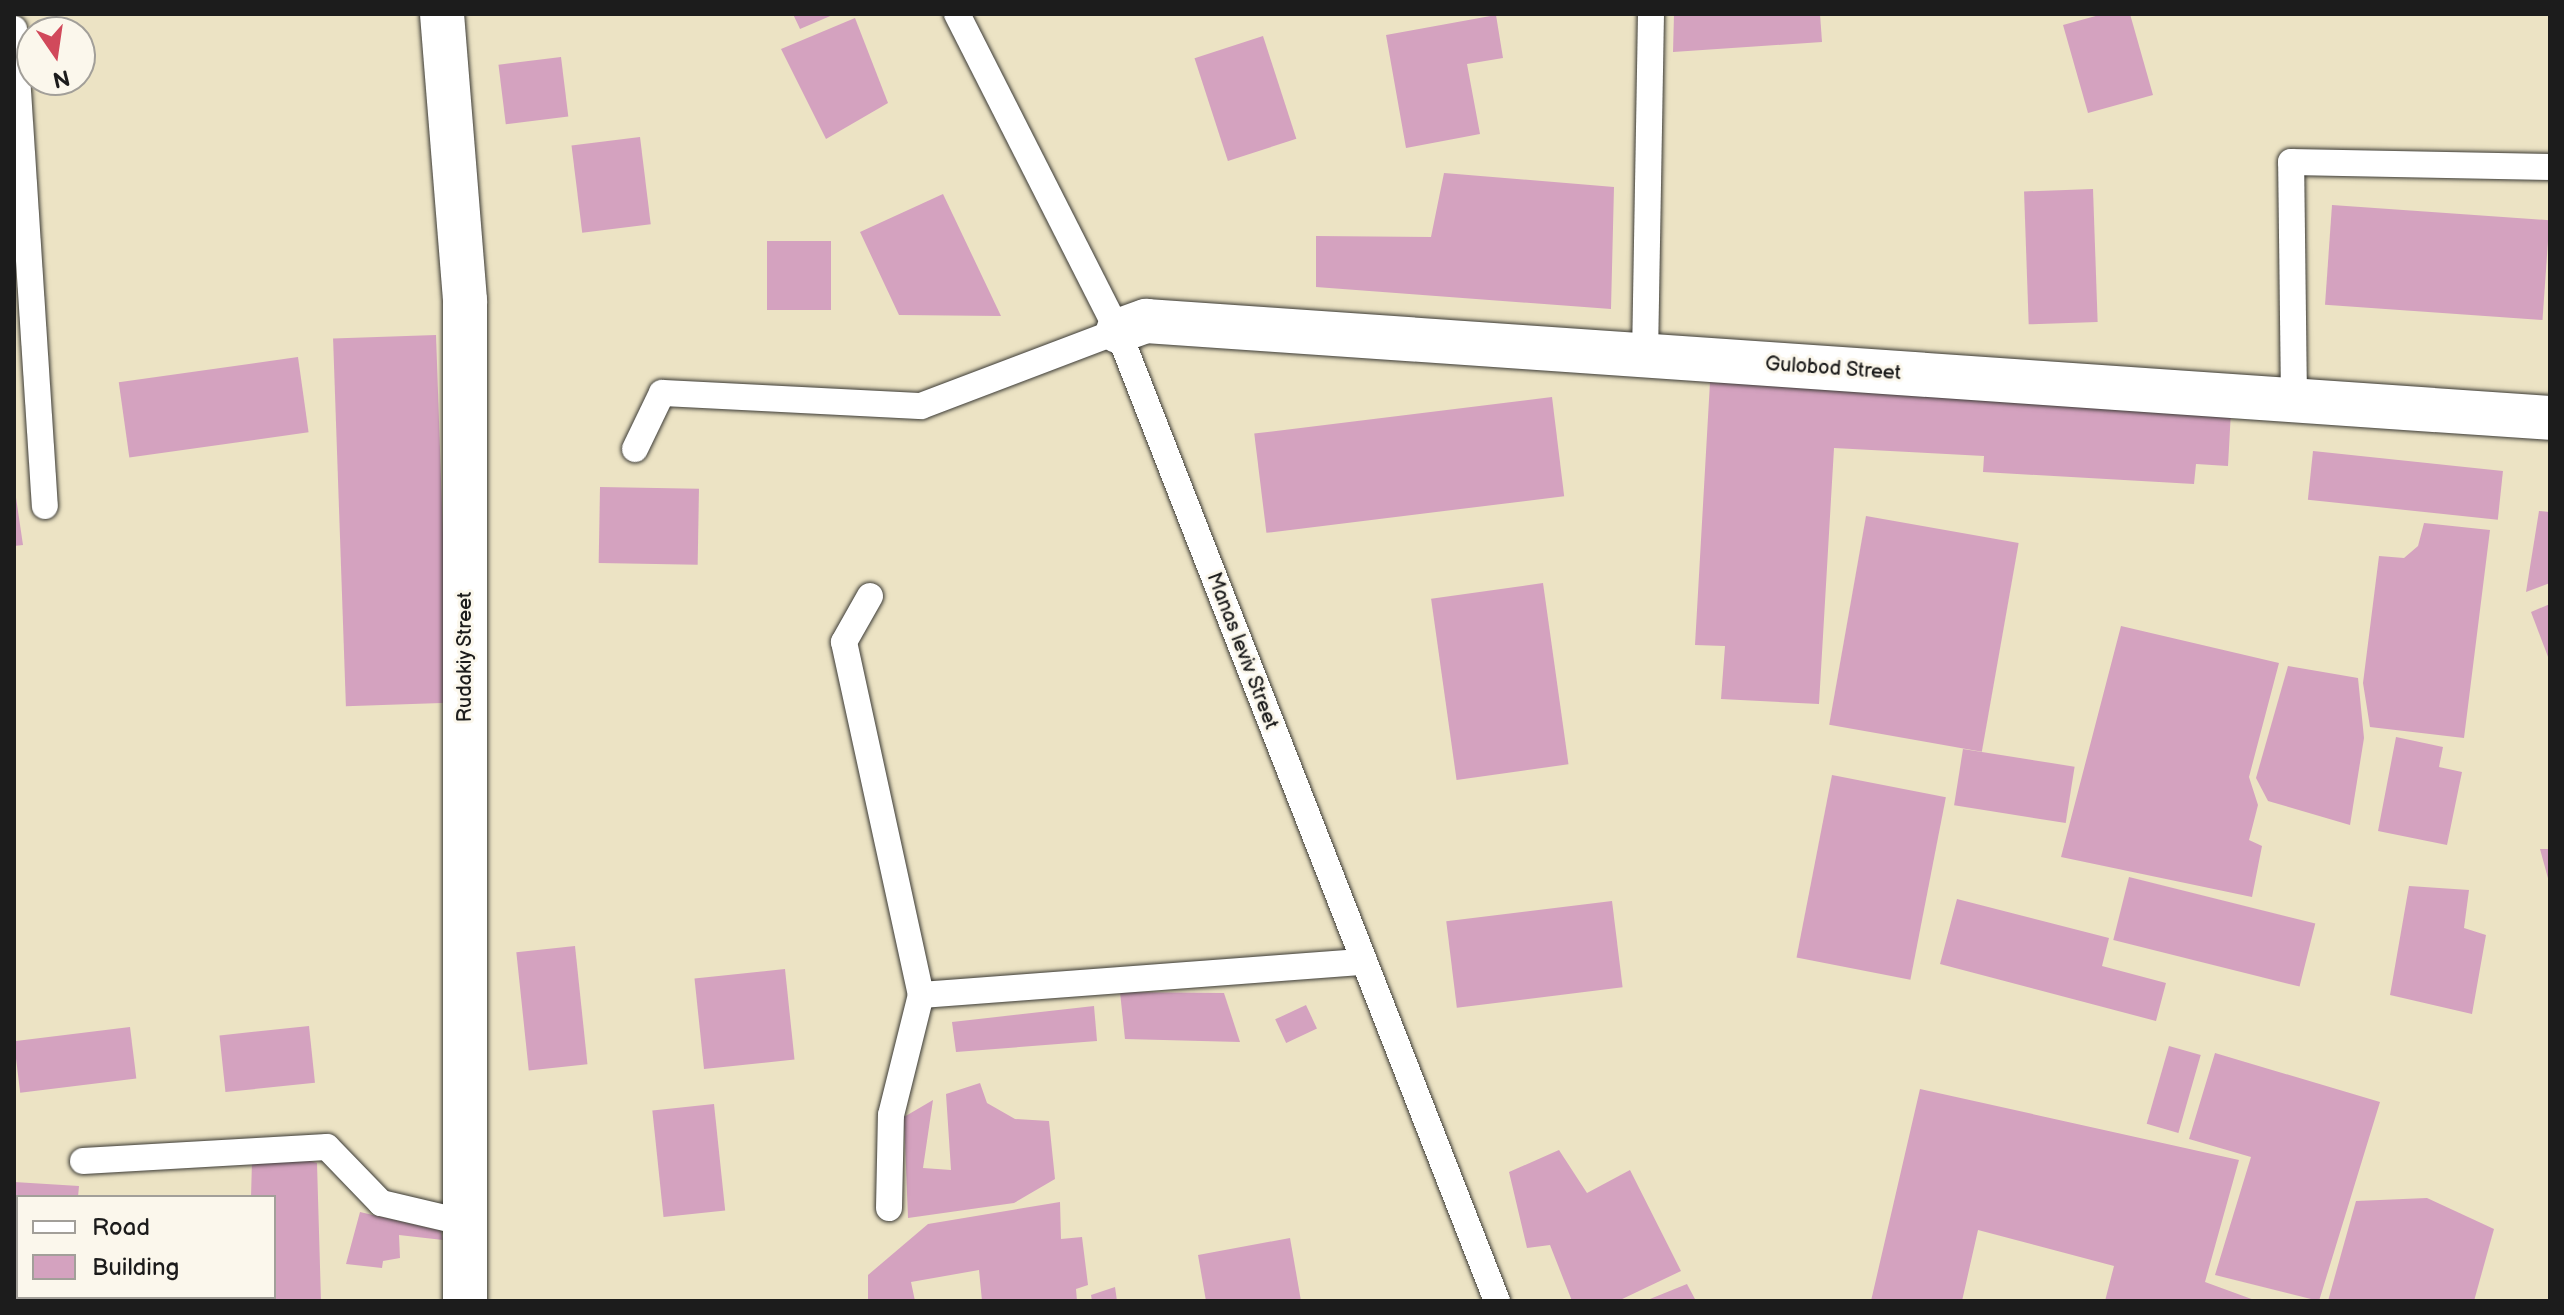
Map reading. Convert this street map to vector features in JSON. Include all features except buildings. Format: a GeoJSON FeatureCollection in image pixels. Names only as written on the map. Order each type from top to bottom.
{"type":"FeatureCollection","features":[{"type":"Feature","properties":{"kind":"street","name":"Rudakiy Street"},"geometry":{"type":"LineString","coordinates":[[442,14],[465,300],[465,1301]]}},
{"type":"Feature","properties":{"kind":"street","name":"Gulobod Street"},"geometry":{"type":"LineString","coordinates":[[1118,331],[1146,321],[2550,418]]}},
{"type":"Feature","properties":{"kind":"lane","name":"Manas leviv Street"},"geometry":{"type":"LineString","coordinates":[[957,14],[1118,331],[1497,1301]]}},
{"type":"Feature","properties":{"kind":"lane"},"geometry":{"type":"LineString","coordinates":[[1645,357],[1651,14]]}},
{"type":"Feature","properties":{"kind":"lane"},"geometry":{"type":"LineString","coordinates":[[14,29],[45,506]]}},
{"type":"Feature","properties":{"kind":"lane"},"geometry":{"type":"LineString","coordinates":[[2294,399],[2291,162],[2550,167]]}},
{"type":"Feature","properties":{"kind":"lane"},"geometry":{"type":"LineString","coordinates":[[635,449],[662,393],[921,406],[1118,331]]}},
{"type":"Feature","properties":{"kind":"lane"},"geometry":{"type":"LineString","coordinates":[[870,596],[844,642],[921,995],[891,1115],[889,1208]]}},
{"type":"Feature","properties":{"kind":"lane"},"geometry":{"type":"LineString","coordinates":[[921,995],[1364,962]]}},
{"type":"Feature","properties":{"kind":"lane"},"geometry":{"type":"LineString","coordinates":[[83,1161],[327,1147],[381,1203],[466,1223]]}}]}
